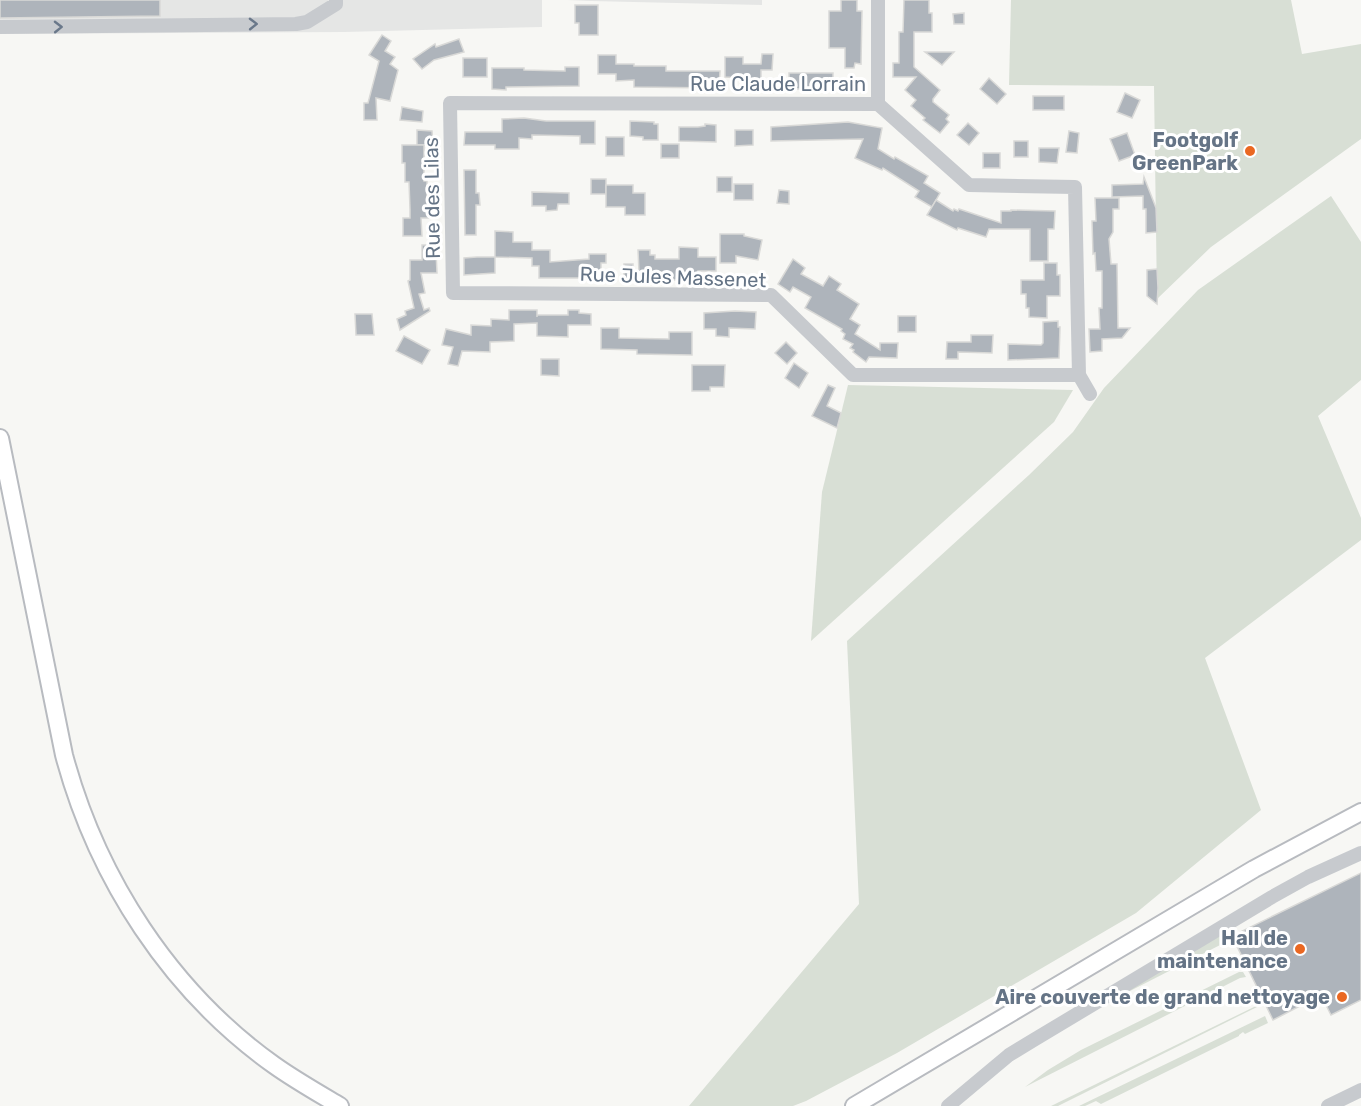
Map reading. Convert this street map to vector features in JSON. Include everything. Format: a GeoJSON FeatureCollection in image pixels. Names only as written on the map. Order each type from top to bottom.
{"type":"FeatureCollection","features":[{"type":"Feature","properties":{"kind":"main road"},"geometry":{"type":"LineString","coordinates":[[0,438],[64,755],[73,790],[100,856],[126,905],[154,944],[199,998],[236,1035],[275,1065],[340,1106]]}},
{"type":"Feature","properties":{"kind":"main road"},"geometry":{"type":"LineString","coordinates":[[854,1106],[1254,869],[1361,812]]}},
{"type":"Feature","properties":{"kind":"street"},"geometry":{"type":"LineString","coordinates":[[878,104],[879,0]]}},
{"type":"Feature","properties":{"kind":"street"},"geometry":{"type":"LineString","coordinates":[[0,27],[296,24],[307,22],[336,2]]}},
{"type":"Feature","properties":{"kind":"street","name":"Rue Claude Lorrain"},"geometry":{"type":"LineString","coordinates":[[450,103],[878,104],[969,185],[1075,187],[1079,375]]}},
{"type":"Feature","properties":{"kind":"street","name":"Rue des Lilas"},"geometry":{"type":"LineString","coordinates":[[450,103],[453,293]]}},
{"type":"Feature","properties":{"kind":"street","name":"Rue Jules Massenet"},"geometry":{"type":"LineString","coordinates":[[453,293],[771,296],[853,375],[1079,375]]}},
{"type":"Feature","properties":{"kind":"street"},"geometry":{"type":"LineString","coordinates":[[1079,375],[1090,394]]}},
{"type":"Feature","properties":{"kind":"street"},"geometry":{"type":"LineString","coordinates":[[948,1106],[1009,1056],[1032,1041],[1272,897],[1308,877],[1361,853]]}},
{"type":"Feature","properties":{"kind":"street"},"geometry":{"type":"LineString","coordinates":[[1328,1106],[1361,1090]]}},
{"type":"Feature","properties":{"kind":"shaded area"},"geometry":{"type":"Polygon","coordinates":[[[0,0],[542,0],[542,27],[344,32],[0,34],[0,0]]]}},
{"type":"Feature","properties":{"kind":"shaded area"},"geometry":{"type":"Polygon","coordinates":[[[567,0],[762,0],[762,5],[591,1],[567,0]]]}},
{"type":"Feature","properties":{"kind":"shaded area","name":"Footgolf GreenPark"},"geometry":{"type":"Polygon","coordinates":[[[1011,0],[1291,0],[1302,54],[1361,44],[1361,139],[1211,247],[1157,299],[1154,86],[1009,85],[1011,0]]]}},
{"type":"Feature","properties":{"kind":"shaded area"},"geometry":{"type":"Polygon","coordinates":[[[1331,196],[1361,242],[1361,380],[1318,416],[1361,518],[1361,540],[1205,658],[1261,810],[1136,913],[897,1053],[806,1101],[793,1106],[689,1106],[859,904],[847,641],[1073,432],[1104,388],[1198,290],[1331,196]]]}},
{"type":"Feature","properties":{"kind":"shaded area"},"geometry":{"type":"Polygon","coordinates":[[[848,385],[1073,390],[1054,422],[811,641],[822,492],[848,385]]]}},
{"type":"Feature","properties":{"kind":"shaded area"},"geometry":{"type":"Polygon","coordinates":[[[1216,935],[1226,938],[1226,942],[1128,992],[1127,989],[1216,935]]]}},
{"type":"Feature","properties":{"kind":"shaded area"},"geometry":{"type":"Polygon","coordinates":[[[1243,972],[1246,977],[1025,1087],[1081,1050],[1243,972]]]}},
{"type":"Feature","properties":{"kind":"shaded area"},"geometry":{"type":"Polygon","coordinates":[[[1259,1006],[1058,1106],[1051,1106],[1254,1007],[1259,1006]]]}},
{"type":"Feature","properties":{"kind":"shaded area"},"geometry":{"type":"Polygon","coordinates":[[[1265,1016],[1268,1023],[1245,1034],[1243,1032],[1101,1104],[1096,1101],[1079,1106],[1265,1016]]]}},
{"type":"Feature","properties":{"kind":"building"},"geometry":{"type":"Polygon","coordinates":[[[0,0],[160,0],[160,16],[0,18],[0,0]]]}},
{"type":"Feature","properties":{"kind":"building"},"geometry":{"type":"Polygon","coordinates":[[[841,0],[857,0],[857,11],[862,11],[861,64],[855,63],[854,68],[845,68],[845,48],[829,48],[829,11],[841,11],[841,0]]]}},
{"type":"Feature","properties":{"kind":"building"},"geometry":{"type":"Polygon","coordinates":[[[904,0],[929,0],[932,32],[914,32],[914,67],[940,90],[933,102],[949,115],[946,119],[949,122],[940,133],[923,120],[925,118],[911,106],[916,100],[905,90],[916,77],[893,77],[893,63],[899,63],[899,32],[903,32],[904,0]]]}},
{"type":"Feature","properties":{"kind":"building"},"geometry":{"type":"Polygon","coordinates":[[[575,5],[598,5],[598,35],[579,35],[579,23],[575,23],[575,5]]]}},
{"type":"Feature","properties":{"kind":"building"},"geometry":{"type":"Polygon","coordinates":[[[964,13],[964,24],[954,24],[953,14],[964,13]]]}},
{"type":"Feature","properties":{"kind":"building"},"geometry":{"type":"Polygon","coordinates":[[[382,35],[391,41],[385,51],[395,57],[390,64],[398,70],[390,101],[376,98],[377,120],[364,120],[364,103],[368,103],[379,61],[369,55],[382,35]]]}},
{"type":"Feature","properties":{"kind":"building"},"geometry":{"type":"Polygon","coordinates":[[[459,39],[464,52],[434,60],[422,69],[413,59],[435,44],[436,47],[459,39]]]}},
{"type":"Feature","properties":{"kind":"building"},"geometry":{"type":"Polygon","coordinates":[[[925,52],[954,52],[942,65],[925,52]]]}},
{"type":"Feature","properties":{"kind":"building"},"geometry":{"type":"Polygon","coordinates":[[[762,54],[773,54],[772,70],[761,70],[761,84],[747,84],[747,80],[743,78],[725,77],[725,57],[743,57],[743,64],[761,64],[762,54]]]}},
{"type":"Feature","properties":{"kind":"building"},"geometry":{"type":"Polygon","coordinates":[[[598,55],[616,55],[616,64],[666,66],[666,71],[720,71],[719,88],[634,87],[634,80],[616,81],[616,74],[598,74],[598,55]]]}},
{"type":"Feature","properties":{"kind":"building"},"geometry":{"type":"Polygon","coordinates":[[[463,58],[487,58],[487,77],[463,77],[463,58]]]}},
{"type":"Feature","properties":{"kind":"building"},"geometry":{"type":"Polygon","coordinates":[[[565,67],[579,67],[579,86],[492,89],[492,68],[565,71],[565,67]]]}},
{"type":"Feature","properties":{"kind":"building"},"geometry":{"type":"Polygon","coordinates":[[[789,73],[833,73],[833,84],[810,84],[810,89],[789,89],[789,73]]]}},
{"type":"Feature","properties":{"kind":"building"},"geometry":{"type":"Polygon","coordinates":[[[989,78],[1006,94],[997,104],[980,89],[989,78]]]}},
{"type":"Feature","properties":{"kind":"building"},"geometry":{"type":"Polygon","coordinates":[[[1125,93],[1140,100],[1132,118],[1117,112],[1125,93]]]}},
{"type":"Feature","properties":{"kind":"building"},"geometry":{"type":"Polygon","coordinates":[[[1033,96],[1064,96],[1064,110],[1033,110],[1033,96]]]}},
{"type":"Feature","properties":{"kind":"building"},"geometry":{"type":"Polygon","coordinates":[[[402,107],[423,111],[422,122],[400,120],[402,107]]]}},
{"type":"Feature","properties":{"kind":"building"},"geometry":{"type":"Polygon","coordinates":[[[524,118],[546,121],[595,121],[595,144],[580,144],[580,136],[532,135],[532,139],[519,138],[519,149],[495,149],[495,145],[464,145],[465,132],[502,132],[502,119],[524,118]]]}},
{"type":"Feature","properties":{"kind":"building"},"geometry":{"type":"Polygon","coordinates":[[[630,121],[658,124],[658,140],[643,140],[643,137],[630,136],[630,121]]]}},
{"type":"Feature","properties":{"kind":"building"},"geometry":{"type":"Polygon","coordinates":[[[848,122],[882,128],[878,149],[928,176],[924,183],[940,193],[932,207],[915,197],[919,191],[883,168],[882,170],[855,158],[863,139],[771,141],[771,127],[848,122]]]}},
{"type":"Feature","properties":{"kind":"building"},"geometry":{"type":"Polygon","coordinates":[[[968,123],[979,133],[969,145],[957,135],[968,123]]]}},
{"type":"Feature","properties":{"kind":"building"},"geometry":{"type":"Polygon","coordinates":[[[705,124],[716,125],[716,142],[679,141],[679,127],[698,127],[705,126],[705,124]]]}},
{"type":"Feature","properties":{"kind":"building"},"geometry":{"type":"Polygon","coordinates":[[[417,130],[432,131],[433,145],[417,145],[417,130]]]}},
{"type":"Feature","properties":{"kind":"building"},"geometry":{"type":"Polygon","coordinates":[[[735,130],[753,130],[753,145],[735,146],[735,130]]]}},
{"type":"Feature","properties":{"kind":"building"},"geometry":{"type":"Polygon","coordinates":[[[1069,131],[1079,133],[1077,153],[1066,152],[1069,131]]]}},
{"type":"Feature","properties":{"kind":"building"},"geometry":{"type":"Polygon","coordinates":[[[1127,133],[1135,155],[1119,161],[1110,139],[1127,133]]]}},
{"type":"Feature","properties":{"kind":"building"},"geometry":{"type":"Polygon","coordinates":[[[606,137],[624,137],[624,156],[606,156],[606,137]]]}},
{"type":"Feature","properties":{"kind":"building"},"geometry":{"type":"Polygon","coordinates":[[[1014,141],[1028,141],[1028,157],[1014,157],[1014,141]]]}},
{"type":"Feature","properties":{"kind":"building"},"geometry":{"type":"Polygon","coordinates":[[[661,144],[679,144],[679,158],[661,158],[661,144]]]}},
{"type":"Feature","properties":{"kind":"building"},"geometry":{"type":"Polygon","coordinates":[[[402,145],[424,145],[424,181],[427,181],[427,199],[434,199],[434,218],[421,218],[422,236],[403,236],[403,218],[410,218],[410,209],[409,182],[405,182],[402,145]]]}},
{"type":"Feature","properties":{"kind":"building"},"geometry":{"type":"Polygon","coordinates":[[[1039,148],[1059,148],[1057,163],[1039,162],[1039,148]]]}},
{"type":"Feature","properties":{"kind":"building"},"geometry":{"type":"Polygon","coordinates":[[[983,153],[1000,153],[1000,168],[983,168],[983,153]]]}},
{"type":"Feature","properties":{"kind":"building"},"geometry":{"type":"Polygon","coordinates":[[[464,170],[476,170],[476,193],[479,193],[480,205],[476,205],[476,235],[465,235],[464,170]]]}},
{"type":"Feature","properties":{"kind":"building"},"geometry":{"type":"Polygon","coordinates":[[[717,177],[732,177],[732,192],[717,192],[717,177]]]}},
{"type":"Feature","properties":{"kind":"building"},"geometry":{"type":"Polygon","coordinates":[[[1144,177],[1156,208],[1157,232],[1146,233],[1146,209],[1143,209],[1143,196],[1112,197],[1112,185],[1143,184],[1144,177]]]}},
{"type":"Feature","properties":{"kind":"building"},"geometry":{"type":"Polygon","coordinates":[[[591,179],[606,179],[606,194],[591,194],[591,179]]]}},
{"type":"Feature","properties":{"kind":"building"},"geometry":{"type":"Polygon","coordinates":[[[734,184],[753,184],[753,200],[734,200],[734,184]]]}},
{"type":"Feature","properties":{"kind":"building"},"geometry":{"type":"Polygon","coordinates":[[[606,185],[633,185],[633,193],[645,193],[645,215],[625,215],[625,207],[606,207],[606,185]]]}},
{"type":"Feature","properties":{"kind":"building"},"geometry":{"type":"Polygon","coordinates":[[[779,190],[789,191],[789,204],[777,203],[779,190]]]}},
{"type":"Feature","properties":{"kind":"building"},"geometry":{"type":"Polygon","coordinates":[[[532,192],[569,193],[569,204],[558,204],[557,210],[546,211],[546,206],[532,206],[532,192]]]}},
{"type":"Feature","properties":{"kind":"building"},"geometry":{"type":"Polygon","coordinates":[[[1095,198],[1119,198],[1119,209],[1113,209],[1113,232],[1109,239],[1111,264],[1117,264],[1118,328],[1130,328],[1122,338],[1102,339],[1102,351],[1090,352],[1089,329],[1100,329],[1099,308],[1102,308],[1102,271],[1096,271],[1095,253],[1093,254],[1092,221],[1096,221],[1095,198]]]}},
{"type":"Feature","properties":{"kind":"building"},"geometry":{"type":"Polygon","coordinates":[[[936,200],[953,211],[959,209],[1001,223],[1001,211],[1055,211],[1054,229],[1048,229],[1048,261],[1030,261],[1030,229],[989,229],[986,237],[958,228],[957,230],[927,215],[936,200]]]}},
{"type":"Feature","properties":{"kind":"building"},"geometry":{"type":"Polygon","coordinates":[[[495,231],[513,232],[513,242],[532,242],[532,250],[550,250],[550,262],[589,259],[589,254],[606,254],[606,263],[601,263],[601,281],[590,281],[589,278],[539,278],[539,266],[532,266],[532,258],[495,257],[495,231]]]}},
{"type":"Feature","properties":{"kind":"building"},"geometry":{"type":"Polygon","coordinates":[[[720,234],[744,234],[744,236],[762,240],[758,260],[736,256],[736,263],[720,263],[720,234]]]}},
{"type":"Feature","properties":{"kind":"building"},"geometry":{"type":"Polygon","coordinates":[[[422,245],[435,245],[436,251],[437,273],[421,273],[425,293],[419,294],[424,310],[429,308],[430,311],[400,330],[397,319],[406,315],[405,311],[414,308],[408,281],[410,280],[410,260],[422,260],[422,245]]]}},
{"type":"Feature","properties":{"kind":"building"},"geometry":{"type":"Polygon","coordinates":[[[679,247],[698,248],[698,257],[716,257],[716,271],[698,271],[698,278],[679,278],[679,280],[661,280],[661,272],[639,272],[638,250],[650,250],[650,255],[655,255],[655,259],[679,259],[679,247]]]}},
{"type":"Feature","properties":{"kind":"building"},"geometry":{"type":"Polygon","coordinates":[[[495,257],[495,273],[464,275],[464,258],[495,257]]]}},
{"type":"Feature","properties":{"kind":"building"},"geometry":{"type":"Polygon","coordinates":[[[793,259],[805,268],[801,274],[823,286],[829,276],[841,284],[837,290],[859,304],[850,319],[860,325],[855,334],[880,350],[880,343],[898,343],[897,358],[869,357],[866,362],[850,348],[853,344],[843,339],[845,334],[841,331],[842,329],[805,308],[811,297],[793,287],[790,292],[778,284],[793,259]]]}},
{"type":"Feature","properties":{"kind":"building"},"geometry":{"type":"Polygon","coordinates":[[[1044,263],[1057,263],[1057,275],[1060,275],[1060,296],[1047,296],[1047,318],[1029,317],[1029,308],[1026,308],[1026,294],[1021,294],[1021,280],[1044,280],[1044,263]]]}},
{"type":"Feature","properties":{"kind":"building"},"geometry":{"type":"Polygon","coordinates":[[[624,264],[633,264],[633,280],[624,280],[624,264]]]}},
{"type":"Feature","properties":{"kind":"building"},"geometry":{"type":"Polygon","coordinates":[[[1157,269],[1157,304],[1147,296],[1147,270],[1157,269]]]}},
{"type":"Feature","properties":{"kind":"building"},"geometry":{"type":"Polygon","coordinates":[[[509,310],[537,310],[537,315],[568,315],[568,310],[579,310],[579,313],[591,314],[591,325],[568,325],[568,337],[537,336],[537,323],[514,324],[514,341],[490,342],[490,352],[462,351],[458,366],[448,364],[453,347],[442,345],[446,329],[471,335],[471,325],[491,326],[491,319],[509,320],[509,310]]]}},
{"type":"Feature","properties":{"kind":"building"},"geometry":{"type":"Polygon","coordinates":[[[756,312],[755,329],[729,328],[729,337],[716,336],[716,329],[704,329],[704,313],[756,312]]]}},
{"type":"Feature","properties":{"kind":"building"},"geometry":{"type":"Polygon","coordinates":[[[355,314],[372,314],[374,335],[356,335],[355,314]]]}},
{"type":"Feature","properties":{"kind":"building"},"geometry":{"type":"Polygon","coordinates":[[[898,316],[916,316],[916,332],[898,332],[898,316]]]}},
{"type":"Feature","properties":{"kind":"building"},"geometry":{"type":"Polygon","coordinates":[[[1058,321],[1058,327],[1060,327],[1059,358],[1008,360],[1008,344],[1041,345],[1043,343],[1043,322],[1058,321]]]}},
{"type":"Feature","properties":{"kind":"building"},"geometry":{"type":"Polygon","coordinates":[[[601,328],[619,328],[619,338],[669,339],[669,332],[692,332],[692,355],[637,354],[637,350],[601,349],[601,328]]]}},
{"type":"Feature","properties":{"kind":"building"},"geometry":{"type":"Polygon","coordinates":[[[971,335],[993,335],[992,353],[958,352],[958,359],[946,359],[947,342],[971,342],[971,335]]]}},
{"type":"Feature","properties":{"kind":"building"},"geometry":{"type":"Polygon","coordinates":[[[404,336],[430,350],[422,364],[396,351],[404,336]]]}},
{"type":"Feature","properties":{"kind":"building"},"geometry":{"type":"Polygon","coordinates":[[[786,342],[797,353],[787,364],[775,353],[786,342]]]}},
{"type":"Feature","properties":{"kind":"building"},"geometry":{"type":"Polygon","coordinates":[[[541,359],[559,359],[559,376],[541,375],[541,359]]]}},
{"type":"Feature","properties":{"kind":"building"},"geometry":{"type":"Polygon","coordinates":[[[794,363],[808,373],[799,388],[785,378],[794,363]]]}},
{"type":"Feature","properties":{"kind":"building"},"geometry":{"type":"Polygon","coordinates":[[[692,365],[725,365],[724,387],[710,387],[710,391],[692,391],[692,365]]]}},
{"type":"Feature","properties":{"kind":"building"},"geometry":{"type":"Polygon","coordinates":[[[828,385],[835,388],[827,406],[841,413],[837,428],[812,416],[828,385]]]}},
{"type":"Feature","properties":{"kind":"building","name":"Hall de maintenance"},"geometry":{"type":"Polygon","coordinates":[[[1361,873],[1361,1000],[1331,1015],[1321,995],[1273,1020],[1232,936],[1361,873]]]}},
{"type":"Feature","properties":{"kind":"place","name":"Footgolf GreenPark"},"geometry":{"type":"Point","coordinates":[1250,151]}},
{"type":"Feature","properties":{"kind":"place","name":"Hall de maintenance"},"geometry":{"type":"Point","coordinates":[1300,949]}},
{"type":"Feature","properties":{"kind":"place","name":"Aire couverte de grand nettoyage"},"geometry":{"type":"Point","coordinates":[1342,997]}}]}
